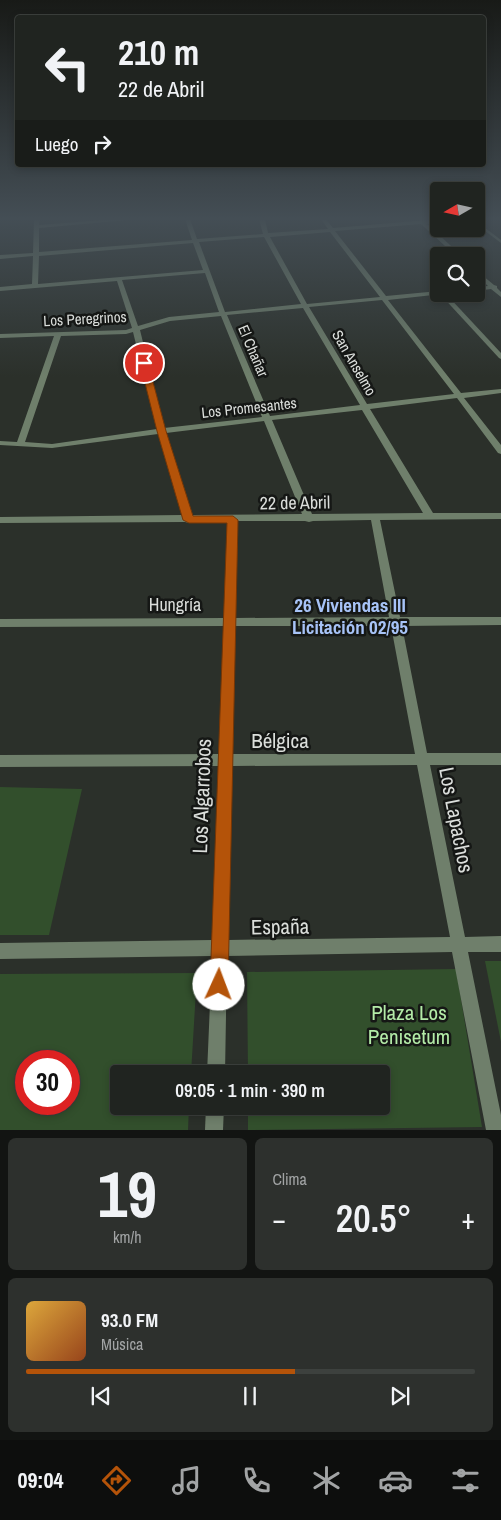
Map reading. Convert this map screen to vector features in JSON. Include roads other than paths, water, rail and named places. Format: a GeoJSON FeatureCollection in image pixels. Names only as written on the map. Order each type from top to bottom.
{"type":"FeatureCollection","features":[{"type":"Feature","properties":{"kind":"street"},"geometry":{"type":"LineString","coordinates":[[35,272],[35,286]]}},
{"type":"Feature","properties":{"kind":"street"},"geometry":{"type":"LineString","coordinates":[[0,289],[200,272]]}},
{"type":"Feature","properties":{"kind":"street","name":"El Chañar"},"geometry":{"type":"LineString","coordinates":[[208,272],[223,314],[309,519]]}},
{"type":"Feature","properties":{"kind":"street","name":"San Anselmo"},"geometry":{"type":"LineString","coordinates":[[286,272],[364,408],[430,517]]}},
{"type":"Feature","properties":{"kind":"street"},"geometry":{"type":"LineString","coordinates":[[363,272],[501,451]]}},
{"type":"Feature","properties":{"kind":"street"},"geometry":{"type":"LineString","coordinates":[[119,279],[136,329],[161,431],[189,520]]}},
{"type":"Feature","properties":{"kind":"street"},"geometry":{"type":"LineString","coordinates":[[485,280],[501,296]]}},
{"type":"Feature","properties":{"kind":"street"},"geometry":{"type":"LineString","coordinates":[[485,288],[501,286]]}},
{"type":"Feature","properties":{"kind":"street","name":"Los Peregrinos"},"geometry":{"type":"LineString","coordinates":[[0,336],[126,332],[169,319],[430,294]]}},
{"type":"Feature","properties":{"kind":"street"},"geometry":{"type":"LineString","coordinates":[[21,443],[59,334]]}},
{"type":"Feature","properties":{"kind":"street","name":"Los Promesantes"},"geometry":{"type":"LineString","coordinates":[[0,443],[52,446],[161,431],[501,392]]}},
{"type":"Feature","properties":{"kind":"street","name":"22 de Abril"},"geometry":{"type":"LineString","coordinates":[[0,520],[233,520],[501,516]]}},
{"type":"Feature","properties":{"kind":"street","name":"Los Lapachos"},"geometry":{"type":"LineString","coordinates":[[375,518],[496,1130]]}},
{"type":"Feature","properties":{"kind":"street","name":"Los Algarrobos"},"geometry":{"type":"LineString","coordinates":[[216,1065],[233,520]]}},
{"type":"Feature","properties":{"kind":"street","name":"Hungría"},"geometry":{"type":"LineString","coordinates":[[0,623],[501,622]]}},
{"type":"Feature","properties":{"kind":"street","name":"Bélgica"},"geometry":{"type":"LineString","coordinates":[[0,761],[501,759]]}},
{"type":"Feature","properties":{"kind":"street","name":"España"},"geometry":{"type":"LineString","coordinates":[[0,951],[501,944]]}},
{"type":"Feature","properties":{"kind":"street"},"geometry":{"type":"LineString","coordinates":[[214,1130],[215,1115]]}},
{"type":"Feature","properties":{"kind":"lane"},"geometry":{"type":"LineString","coordinates":[[450,302],[501,358]]}},
{"type":"Feature","properties":{"kind":"district","name":"26 Viviendas III Licitación 02/95"},"geometry":{"type":"Point","coordinates":[350,616]}},
{"type":"Feature","properties":{"kind":"park label","name":"Plaza Los Penisetum"},"geometry":{"type":"Point","coordinates":[409,1025]}}]}
